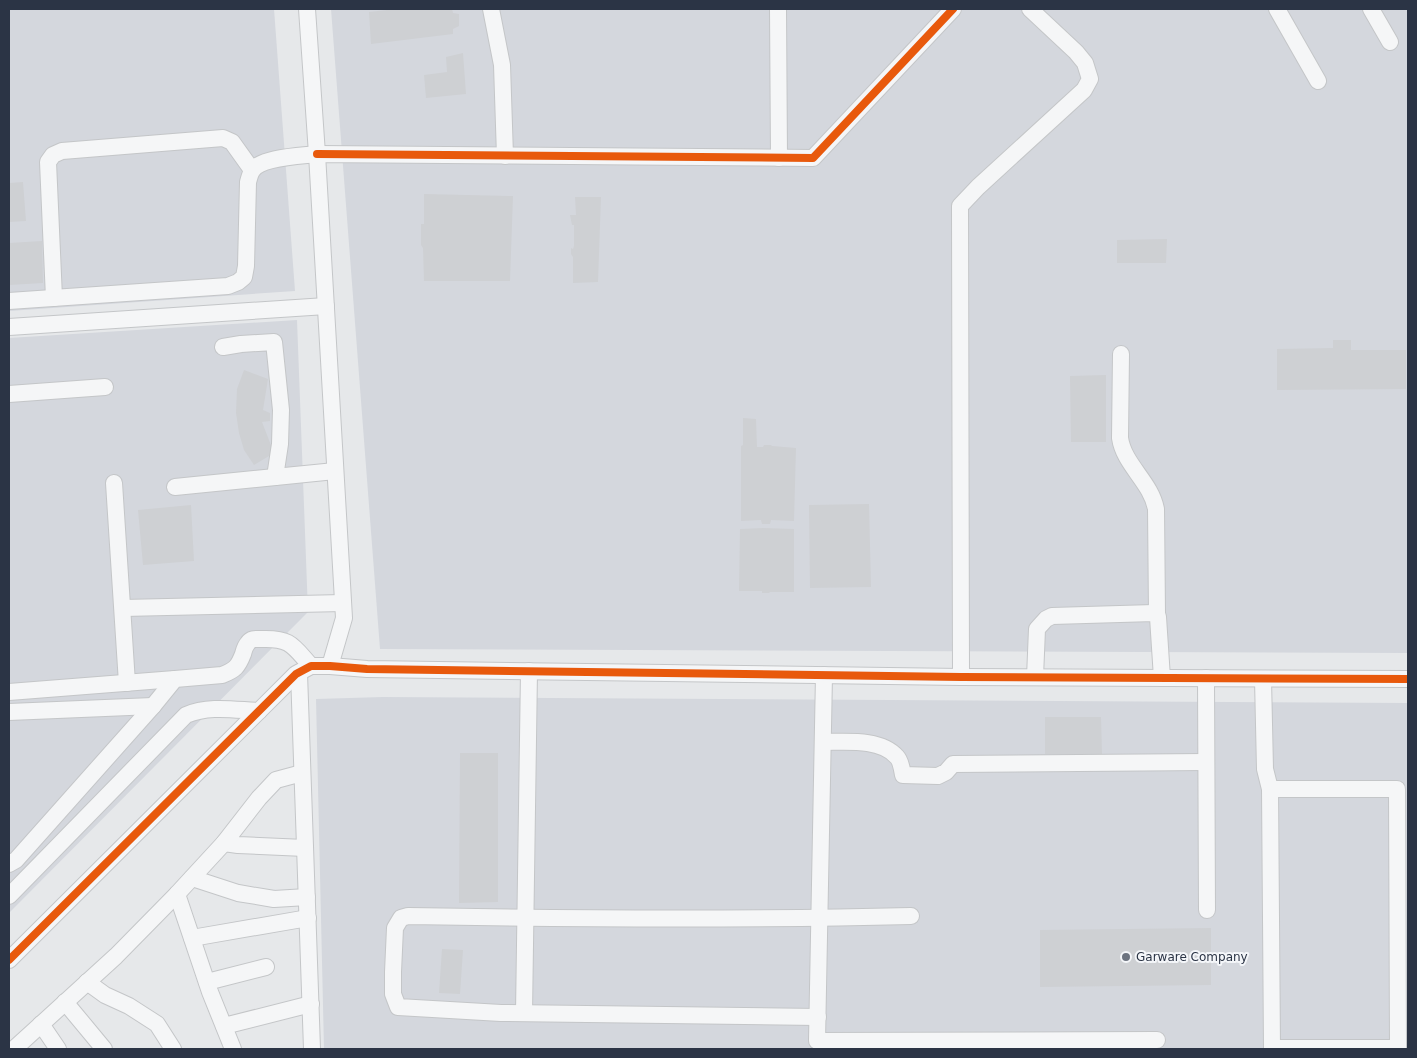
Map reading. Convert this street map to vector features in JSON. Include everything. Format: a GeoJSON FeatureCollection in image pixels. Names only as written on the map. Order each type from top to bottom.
{"type":"FeatureCollection","features":[{"type":"Feature","properties":{"kind":"street"},"geometry":{"type":"LineString","coordinates":[[306,9],[317,154],[344,618],[330,666]]}},
{"type":"Feature","properties":{"kind":"street"},"geometry":{"type":"LineString","coordinates":[[491,9],[502,65],[505,156]]}},
{"type":"Feature","properties":{"kind":"street"},"geometry":{"type":"LineString","coordinates":[[778,9],[779,158]]}},
{"type":"Feature","properties":{"kind":"street"},"geometry":{"type":"LineString","coordinates":[[9,301],[228,286],[238,282],[244,277],[246,266],[248,182],[252,170],[259,164],[276,160],[317,154],[813,158],[953,9]]}},
{"type":"Feature","properties":{"kind":"street"},"geometry":{"type":"LineString","coordinates":[[961,677],[960,206],[978,187],[1084,90],[1090,78],[1085,63],[1076,52],[1030,9]]}},
{"type":"Feature","properties":{"kind":"street"},"geometry":{"type":"LineString","coordinates":[[1277,9],[1318,81]]}},
{"type":"Feature","properties":{"kind":"street"},"geometry":{"type":"LineString","coordinates":[[1371,9],[1390,42]]}},
{"type":"Feature","properties":{"kind":"street"},"geometry":{"type":"LineString","coordinates":[[54,298],[48,162],[53,155],[62,150],[223,138],[232,142],[252,170]]}},
{"type":"Feature","properties":{"kind":"street"},"geometry":{"type":"LineString","coordinates":[[9,327],[326,306]]}},
{"type":"Feature","properties":{"kind":"street"},"geometry":{"type":"LineString","coordinates":[[223,347],[274,342],[281,410],[280,444],[275,477]]}},
{"type":"Feature","properties":{"kind":"street"},"geometry":{"type":"LineString","coordinates":[[1121,354],[1120,438],[1122,448],[1150,491],[1156,509],[1157,614],[1162,678]]}},
{"type":"Feature","properties":{"kind":"street"},"geometry":{"type":"LineString","coordinates":[[9,394],[106,387]]}},
{"type":"Feature","properties":{"kind":"street"},"geometry":{"type":"LineString","coordinates":[[175,487],[335,471]]}},
{"type":"Feature","properties":{"kind":"street"},"geometry":{"type":"LineString","coordinates":[[114,483],[127,683]]}},
{"type":"Feature","properties":{"kind":"street"},"geometry":{"type":"LineString","coordinates":[[123,608],[343,603]]}},
{"type":"Feature","properties":{"kind":"street"},"geometry":{"type":"LineString","coordinates":[[1035,677],[1037,629],[1052,616],[1157,614]]}},
{"type":"Feature","properties":{"kind":"street"},"geometry":{"type":"LineString","coordinates":[[9,692],[222,675],[228,673],[238,664],[248,642],[252,639],[284,640],[292,646],[305,669],[302,773],[312,1049]]}},
{"type":"Feature","properties":{"kind":"street"},"geometry":{"type":"LineString","coordinates":[[9,960],[259,711],[305,669],[330,666],[367,669],[961,677],[1408,679]]}},
{"type":"Feature","properties":{"kind":"street"},"geometry":{"type":"LineString","coordinates":[[524,1013],[529,671]]}},
{"type":"Feature","properties":{"kind":"street"},"geometry":{"type":"LineString","coordinates":[[824,675],[817,1041],[1157,1040]]}},
{"type":"Feature","properties":{"kind":"street"},"geometry":{"type":"LineString","coordinates":[[1206,678],[1207,910]]}},
{"type":"Feature","properties":{"kind":"street"},"geometry":{"type":"LineString","coordinates":[[9,864],[16,860],[175,679]]}},
{"type":"Feature","properties":{"kind":"street"},"geometry":{"type":"LineString","coordinates":[[1263,679],[1264,768],[1270,789],[1272,1048],[1398,1048],[1397,789],[1270,789]]}},
{"type":"Feature","properties":{"kind":"street"},"geometry":{"type":"LineString","coordinates":[[9,712],[153,706]]}},
{"type":"Feature","properties":{"kind":"street"},"geometry":{"type":"LineString","coordinates":[[9,896],[186,715],[196,710],[208,708],[259,711]]}},
{"type":"Feature","properties":{"kind":"street"},"geometry":{"type":"LineString","coordinates":[[823,742],[866,743],[885,748],[898,758],[903,775],[938,776],[946,772],[953,764],[1206,762]]}},
{"type":"Feature","properties":{"kind":"street"},"geometry":{"type":"LineString","coordinates":[[14,1049],[116,956],[177,894],[224,843],[259,798],[276,780],[302,773]]}},
{"type":"Feature","properties":{"kind":"street"},"geometry":{"type":"LineString","coordinates":[[224,843],[306,848]]}},
{"type":"Feature","properties":{"kind":"street"},"geometry":{"type":"LineString","coordinates":[[192,878],[238,893],[274,899],[307,898]]}},
{"type":"Feature","properties":{"kind":"street"},"geometry":{"type":"LineString","coordinates":[[177,894],[206,982],[233,1049]]}},
{"type":"Feature","properties":{"kind":"street"},"geometry":{"type":"LineString","coordinates":[[818,1017],[524,1013],[398,1007],[393,994],[392,972],[395,928],[401,918],[408,916],[819,918],[911,916]]}},
{"type":"Feature","properties":{"kind":"street"},"geometry":{"type":"LineString","coordinates":[[192,938],[308,918]]}},
{"type":"Feature","properties":{"kind":"street"},"geometry":{"type":"LineString","coordinates":[[206,982],[266,967]]}},
{"type":"Feature","properties":{"kind":"street"},"geometry":{"type":"LineString","coordinates":[[87,982],[156,1024],[173,1049]]}},
{"type":"Feature","properties":{"kind":"street"},"geometry":{"type":"LineString","coordinates":[[65,1002],[104,1049]]}},
{"type":"Feature","properties":{"kind":"street"},"geometry":{"type":"LineString","coordinates":[[224,1026],[311,1004]]}},
{"type":"Feature","properties":{"kind":"street"},"geometry":{"type":"LineString","coordinates":[[41,1024],[58,1049]]}},
{"type":"Feature","properties":{"kind":"shaded area"},"geometry":{"type":"Polygon","coordinates":[[[9,9],[274,9],[295,291],[9,311],[9,9]]]}},
{"type":"Feature","properties":{"kind":"shaded area"},"geometry":{"type":"Polygon","coordinates":[[[331,9],[1408,9],[1408,653],[380,649],[331,9]]]}},
{"type":"Feature","properties":{"kind":"shaded area"},"geometry":{"type":"Polygon","coordinates":[[[297,320],[308,612],[9,913],[9,338],[297,320]]]}},
{"type":"Feature","properties":{"kind":"shaded area","name":"Garware Company"},"geometry":{"type":"Polygon","coordinates":[[[383,697],[1408,703],[1408,1049],[324,1049],[316,699],[383,697]]]}},
{"type":"Feature","properties":{"kind":"building"},"geometry":{"type":"Polygon","coordinates":[[[396,9],[452,9],[453,13],[459,14],[459,26],[453,29],[453,34],[371,44],[369,12],[396,9]]]}},
{"type":"Feature","properties":{"kind":"building"},"geometry":{"type":"Polygon","coordinates":[[[463,53],[466,94],[426,98],[424,75],[447,72],[446,57],[463,53]]]}},
{"type":"Feature","properties":{"kind":"building"},"geometry":{"type":"Polygon","coordinates":[[[23,182],[26,221],[9,222],[9,183],[23,182]]]}},
{"type":"Feature","properties":{"kind":"building"},"geometry":{"type":"Polygon","coordinates":[[[424,194],[513,196],[510,281],[424,281],[421,224],[424,224],[424,194]]]}},
{"type":"Feature","properties":{"kind":"building"},"geometry":{"type":"Polygon","coordinates":[[[575,197],[601,197],[598,282],[573,283],[571,248],[573,249],[574,246],[574,225],[572,225],[570,215],[576,215],[575,197]]]}},
{"type":"Feature","properties":{"kind":"building"},"geometry":{"type":"Polygon","coordinates":[[[1167,239],[1166,263],[1117,263],[1117,240],[1167,239]]]}},
{"type":"Feature","properties":{"kind":"building"},"geometry":{"type":"Polygon","coordinates":[[[42,241],[43,283],[9,285],[9,243],[42,241]]]}},
{"type":"Feature","properties":{"kind":"building"},"geometry":{"type":"Polygon","coordinates":[[[1333,340],[1351,340],[1351,350],[1406,350],[1406,389],[1277,390],[1277,349],[1333,348],[1333,340]]]}},
{"type":"Feature","properties":{"kind":"building"},"geometry":{"type":"Polygon","coordinates":[[[244,370],[268,379],[263,410],[270,413],[270,421],[262,422],[274,453],[254,465],[244,450],[236,413],[237,389],[244,370]]]}},
{"type":"Feature","properties":{"kind":"building"},"geometry":{"type":"Polygon","coordinates":[[[1106,375],[1106,442],[1071,442],[1070,376],[1106,375]]]}},
{"type":"Feature","properties":{"kind":"building"},"geometry":{"type":"Polygon","coordinates":[[[743,418],[756,419],[757,447],[771,445],[796,448],[794,521],[771,520],[770,524],[762,524],[761,520],[741,521],[743,418]]]}},
{"type":"Feature","properties":{"kind":"building"},"geometry":{"type":"Polygon","coordinates":[[[869,504],[871,587],[810,588],[809,505],[869,504]]]}},
{"type":"Feature","properties":{"kind":"building"},"geometry":{"type":"Polygon","coordinates":[[[191,505],[194,561],[143,565],[138,510],[191,505]]]}},
{"type":"Feature","properties":{"kind":"building"},"geometry":{"type":"Polygon","coordinates":[[[740,529],[794,529],[794,592],[762,593],[762,591],[739,591],[740,529]]]}},
{"type":"Feature","properties":{"kind":"building"},"geometry":{"type":"Polygon","coordinates":[[[1045,717],[1101,717],[1102,754],[1045,754],[1045,717]]]}},
{"type":"Feature","properties":{"kind":"building"},"geometry":{"type":"Polygon","coordinates":[[[460,753],[498,753],[498,902],[459,903],[460,753]]]}},
{"type":"Feature","properties":{"kind":"building","name":"Garware Company"},"geometry":{"type":"Polygon","coordinates":[[[1211,928],[1211,985],[1040,987],[1040,930],[1211,928]]]}},
{"type":"Feature","properties":{"kind":"building"},"geometry":{"type":"Polygon","coordinates":[[[442,949],[463,950],[460,994],[439,993],[442,949]]]}},
{"type":"Feature","properties":{"kind":"cycle path"},"geometry":{"type":"LineString","coordinates":[[317,154],[813,158],[953,9]]}},
{"type":"Feature","properties":{"kind":"cycle path"},"geometry":{"type":"LineString","coordinates":[[9,960],[296,674],[311,666],[367,669],[961,677],[1408,679]]}},
{"type":"Feature","properties":{"kind":"place","name":"Garware Company"},"geometry":{"type":"Point","coordinates":[1126,957]}}]}
